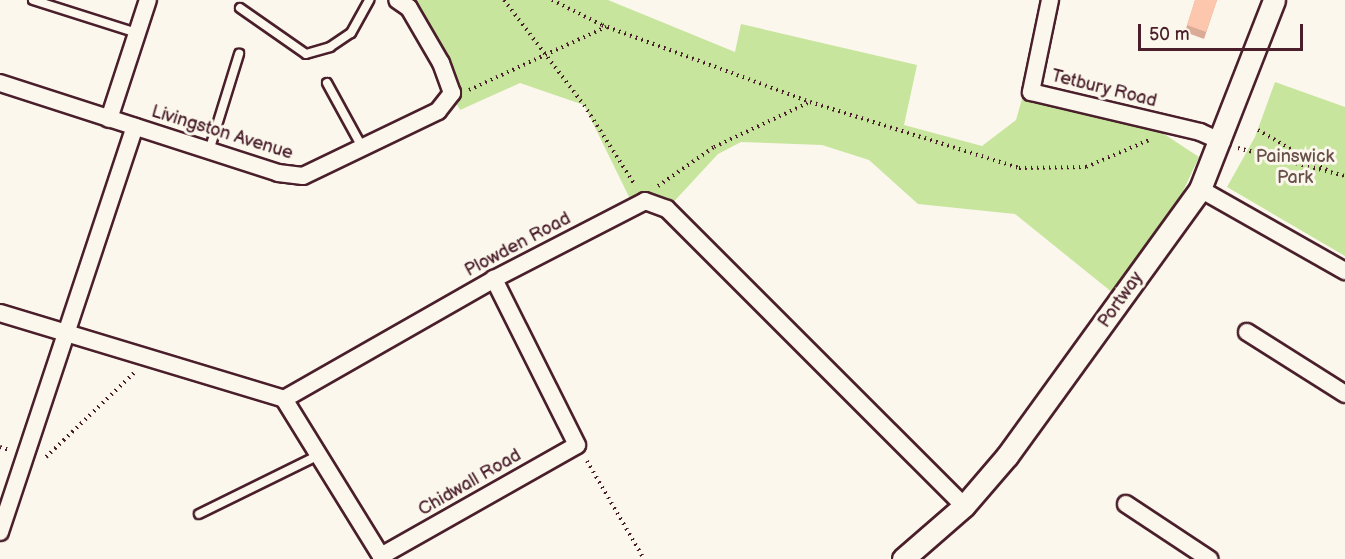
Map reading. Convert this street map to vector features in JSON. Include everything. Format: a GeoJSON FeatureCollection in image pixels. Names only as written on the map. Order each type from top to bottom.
{"type":"FeatureCollection","features":[{"type":"Feature","properties":{"kind":"street"},"geometry":{"type":"LineString","coordinates":[[110,119],[148,0]]}},
{"type":"Feature","properties":{"kind":"street"},"geometry":{"type":"LineString","coordinates":[[397,0],[409,8],[441,63],[452,93]]}},
{"type":"Feature","properties":{"kind":"street","name":"Tetbury Road"},"geometry":{"type":"LineString","coordinates":[[1050,0],[1031,92],[1200,132],[1222,142]]}},
{"type":"Feature","properties":{"kind":"street","name":"Portway"},"geometry":{"type":"LineString","coordinates":[[913,556],[964,506],[1061,389],[1200,189],[1222,142],[1274,0]]}},
{"type":"Feature","properties":{"kind":"street","name":"Livingston Avenue"},"geometry":{"type":"LineString","coordinates":[[0,83],[209,151],[303,176],[438,111],[452,93]]}},
{"type":"Feature","properties":{"kind":"street","name":"Livingston Avenue"},"geometry":{"type":"LineString","coordinates":[[0,532],[135,127]]}},
{"type":"Feature","properties":{"kind":"street"},"geometry":{"type":"LineString","coordinates":[[1200,189],[1345,271]]}},
{"type":"Feature","properties":{"kind":"street"},"geometry":{"type":"LineString","coordinates":[[645,201],[667,209],[964,506]]}},
{"type":"Feature","properties":{"kind":"street","name":"Plowden Road"},"geometry":{"type":"LineString","coordinates":[[284,399],[494,279],[645,201]]}},
{"type":"Feature","properties":{"kind":"street"},"geometry":{"type":"LineString","coordinates":[[494,279],[578,445]]}},
{"type":"Feature","properties":{"kind":"street"},"geometry":{"type":"LineString","coordinates":[[0,313],[65,336],[284,399]]}},
{"type":"Feature","properties":{"kind":"street"},"geometry":{"type":"LineString","coordinates":[[1247,332],[1345,394]]}},
{"type":"Feature","properties":{"kind":"street","name":"Chidwall Road"},"geometry":{"type":"LineString","coordinates":[[284,399],[381,556],[578,445]]}},
{"type":"Feature","properties":{"kind":"street"},"geometry":{"type":"LineString","coordinates":[[1126,504],[1209,559]]}},
{"type":"Feature","properties":{"kind":"lane"},"geometry":{"type":"LineString","coordinates":[[33,0],[137,33]]}},
{"type":"Feature","properties":{"kind":"lane"},"geometry":{"type":"LineString","coordinates":[[240,8],[306,54],[330,47],[351,33],[369,0]]}},
{"type":"Feature","properties":{"kind":"lane"},"geometry":{"type":"LineString","coordinates":[[209,151],[239,54]]}},
{"type":"Feature","properties":{"kind":"lane"},"geometry":{"type":"LineString","coordinates":[[327,83],[362,147]]}},
{"type":"Feature","properties":{"kind":"lane"},"geometry":{"type":"LineString","coordinates":[[199,514],[319,455]]}},
{"type":"Feature","properties":{"kind":"path"},"geometry":{"type":"LineString","coordinates":[[504,0],[543,55],[584,105],[645,201],[664,179],[714,147],[810,102]]}},
{"type":"Feature","properties":{"kind":"path"},"geometry":{"type":"LineString","coordinates":[[552,0],[606,27],[810,102],[1019,168],[1086,167],[1156,137]]}},
{"type":"Feature","properties":{"kind":"path"},"geometry":{"type":"LineString","coordinates":[[452,93],[482,88],[543,55],[606,27]]}},
{"type":"Feature","properties":{"kind":"path"},"geometry":{"type":"LineString","coordinates":[[1258,130],[1333,173]]}},
{"type":"Feature","properties":{"kind":"path"},"geometry":{"type":"LineString","coordinates":[[1222,142],[1345,176]]}},
{"type":"Feature","properties":{"kind":"path"},"geometry":{"type":"LineString","coordinates":[[25,455],[42,461],[147,360]]}},
{"type":"Feature","properties":{"kind":"path"},"geometry":{"type":"LineString","coordinates":[[578,445],[644,559]]}},
{"type":"Feature","properties":{"kind":"green space"},"geometry":{"type":"Polygon","coordinates":[[[397,0],[608,0],[735,52],[741,24],[917,65],[904,125],[982,146],[1016,120],[1022,99],[1161,132],[1199,157],[1177,204],[1113,293],[1015,214],[918,204],[869,160],[822,145],[741,142],[718,154],[667,209],[633,205],[584,105],[520,83],[460,110],[397,0]]]}},
{"type":"Feature","properties":{"kind":"green space","name":"Painswick Park"},"geometry":{"type":"Polygon","coordinates":[[[1275,82],[1345,107],[1345,256],[1227,187],[1255,137],[1275,82]]]}},
{"type":"Feature","properties":{"kind":"building"},"geometry":{"type":"Polygon","coordinates":[[[1195,0],[1217,0],[1206,32],[1187,25],[1195,0]]]}}]}
